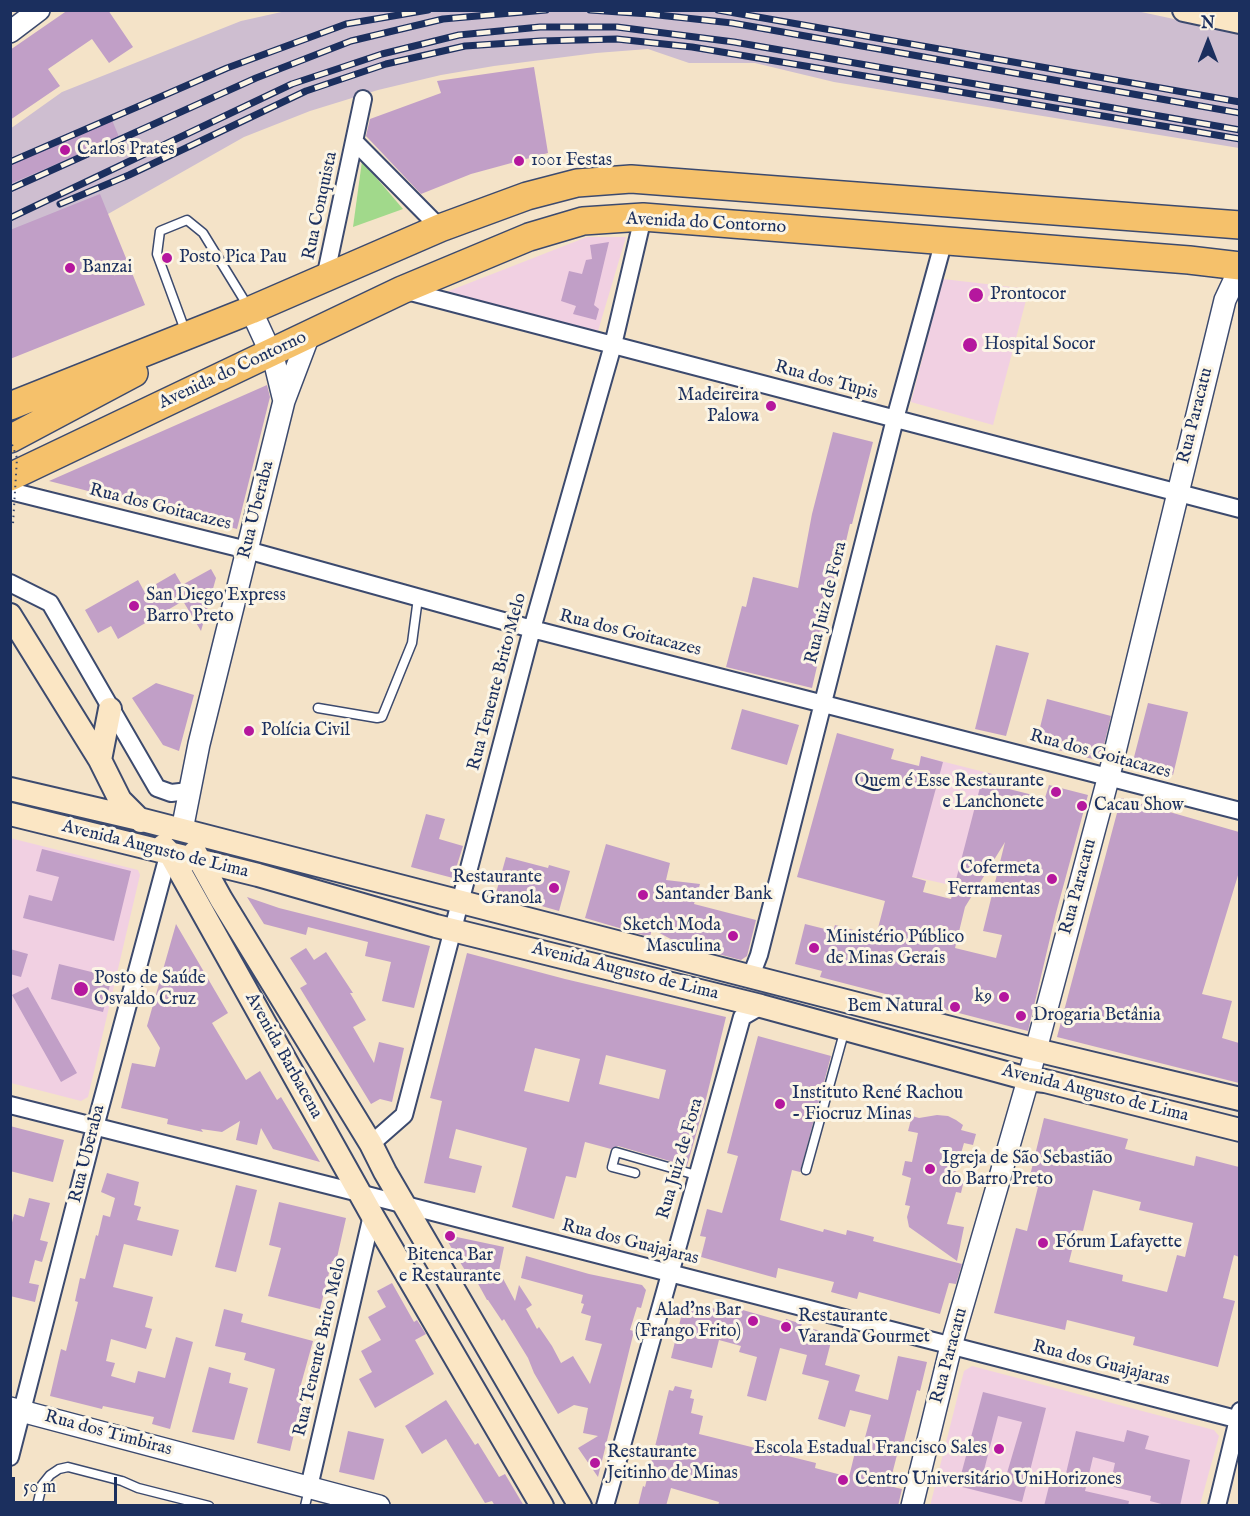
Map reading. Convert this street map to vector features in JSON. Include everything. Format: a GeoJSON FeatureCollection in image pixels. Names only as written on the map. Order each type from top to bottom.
{"type":"FeatureCollection","features":[{"type":"Feature","properties":{"kind":"highway","name":"Avenida do Contorno"},"geometry":{"type":"LineString","coordinates":[[10,406],[251,310],[440,228],[552,188],[578,183],[632,179],[1239,225]]}},
{"type":"Feature","properties":{"kind":"highway","name":"Avenida do Contorno"},"geometry":{"type":"LineString","coordinates":[[10,477],[402,290],[529,237],[583,221],[643,217],[1177,259],[1239,267]]}},
{"type":"Feature","properties":{"kind":"highway"},"geometry":{"type":"LineString","coordinates":[[10,439],[251,310]]}},
{"type":"Feature","properties":{"kind":"main road"},"geometry":{"type":"LineString","coordinates":[[1184,10],[1239,22]]}},
{"type":"Feature","properties":{"kind":"main road","name":"Avenida Barbacena"},"geometry":{"type":"LineString","coordinates":[[10,615],[100,760],[120,800],[169,852],[359,1193],[542,1506]]}},
{"type":"Feature","properties":{"kind":"main road"},"geometry":{"type":"LineString","coordinates":[[100,760],[110,709]]}},
{"type":"Feature","properties":{"kind":"main road"},"geometry":{"type":"LineString","coordinates":[[81,806],[111,782]]}},
{"type":"Feature","properties":{"kind":"main road","name":"Avenida Augusto de Lima"},"geometry":{"type":"LineString","coordinates":[[10,789],[139,819],[1036,1050],[1239,1099]]}},
{"type":"Feature","properties":{"kind":"main road","name":"Avenida Augusto de Lima"},"geometry":{"type":"LineString","coordinates":[[10,814],[169,852],[453,929],[845,1028],[1028,1078],[1239,1130]]}},
{"type":"Feature","properties":{"kind":"main road","name":"Avenida Barbacena"},"geometry":{"type":"LineString","coordinates":[[182,830],[221,899],[371,1144],[385,1172],[580,1506]]}},
{"type":"Feature","properties":{"kind":"main road"},"geometry":{"type":"LineString","coordinates":[[221,899],[258,875]]}},
{"type":"Feature","properties":{"kind":"main road"},"geometry":{"type":"LineString","coordinates":[[372,1215],[384,1208],[405,1205]]}},
{"type":"Feature","properties":{"kind":"street"},"geometry":{"type":"LineString","coordinates":[[10,32],[39,10]]}},
{"type":"Feature","properties":{"kind":"street","name":"Rua Conquista"},"geometry":{"type":"LineString","coordinates":[[325,278],[363,99]]}},
{"type":"Feature","properties":{"kind":"street","name":"Rua Conquista"},"geometry":{"type":"LineString","coordinates":[[355,142],[440,228]]}},
{"type":"Feature","properties":{"kind":"street","name":"Rua Tenente Brito Melo"},"geometry":{"type":"LineString","coordinates":[[371,1144],[404,1115],[532,628],[613,345],[643,217]]}},
{"type":"Feature","properties":{"kind":"street","name":"Rua Juiz de Fora"},"geometry":{"type":"LineString","coordinates":[[751,976],[759,955],[895,419],[944,240]]}},
{"type":"Feature","properties":{"kind":"street","name":"Rua Paracatu"},"geometry":{"type":"LineString","coordinates":[[912,1506],[951,1346],[1036,1050],[1108,777],[1225,300],[1239,267]]}},
{"type":"Feature","properties":{"kind":"street","name":"Rua dos Tupis"},"geometry":{"type":"LineString","coordinates":[[402,290],[1239,509]]}},
{"type":"Feature","properties":{"kind":"street","name":"Rua Uberaba"},"geometry":{"type":"LineString","coordinates":[[251,310],[271,352],[284,400]]}},
{"type":"Feature","properties":{"kind":"street","name":"Rua Uberaba"},"geometry":{"type":"LineString","coordinates":[[182,830],[199,744],[284,400],[309,335]]}},
{"type":"Feature","properties":{"kind":"street","name":"Rua dos Goitacazes"},"geometry":{"type":"LineString","coordinates":[[10,492],[247,550],[532,628],[1239,811]]}},
{"type":"Feature","properties":{"kind":"street"},"geometry":{"type":"LineString","coordinates":[[10,583],[50,603],[157,788],[171,794],[189,791]]}},
{"type":"Feature","properties":{"kind":"street","name":"Rua Uberaba"},"geometry":{"type":"LineString","coordinates":[[10,1457],[17,1410],[169,852]]}},
{"type":"Feature","properties":{"kind":"street","name":"Rua Juiz de Fora"},"geometry":{"type":"LineString","coordinates":[[605,1506],[742,1017],[760,1006]]}},
{"type":"Feature","properties":{"kind":"street","name":"Rua dos Guajajaras"},"geometry":{"type":"LineString","coordinates":[[10,1105],[951,1346],[1239,1417]]}},
{"type":"Feature","properties":{"kind":"street","name":"Rua Tenente Brito Melo"},"geometry":{"type":"LineString","coordinates":[[307,1496],[372,1215]]}},
{"type":"Feature","properties":{"kind":"street","name":"Rua dos Timbiras"},"geometry":{"type":"LineString","coordinates":[[17,1410],[307,1496],[379,1506]]}},
{"type":"Feature","properties":{"kind":"street"},"geometry":{"type":"LineString","coordinates":[[1217,1506],[1239,1417]]}},
{"type":"Feature","properties":{"kind":"lane"},"geometry":{"type":"LineString","coordinates":[[187,336],[158,254],[160,231],[178,223],[186,220],[203,233],[251,310]]}},
{"type":"Feature","properties":{"kind":"lane"},"geometry":{"type":"LineString","coordinates":[[318,708],[382,717],[412,643],[418,598]]}},
{"type":"Feature","properties":{"kind":"lane"},"geometry":{"type":"LineString","coordinates":[[806,1170],[845,1028]]}},
{"type":"Feature","properties":{"kind":"lane"},"geometry":{"type":"LineString","coordinates":[[634,1173],[612,1167],[616,1152],[696,1175]]}},
{"type":"Feature","properties":{"kind":"lane"},"geometry":{"type":"LineString","coordinates":[[37,1506],[42,1485],[50,1475],[59,1469],[68,1467],[122,1480],[138,1488],[209,1506]]}},
{"type":"Feature","properties":{"kind":"path"},"geometry":{"type":"LineString","coordinates":[[10,439],[17,458],[13,524],[10,528]]}},
{"type":"Feature","properties":{"kind":"shaded area"},"geometry":{"type":"Polygon","coordinates":[[[1132,10],[1239,33],[1239,148],[834,82],[755,63],[689,63],[648,49],[494,66],[441,75],[378,90],[310,111],[244,137],[108,214],[11,230],[10,129],[62,92],[241,21],[286,11],[1132,10]]]}},
{"type":"Feature","properties":{"kind":"shaded area"},"geometry":{"type":"Polygon","coordinates":[[[587,237],[626,237],[598,331],[436,296],[587,237]]]}},
{"type":"Feature","properties":{"kind":"shaded area","name":"Hospital Socor"},"geometry":{"type":"Polygon","coordinates":[[[943,279],[1029,289],[993,425],[911,402],[943,279]]]}},
{"type":"Feature","properties":{"kind":"shaded area"},"geometry":{"type":"Polygon","coordinates":[[[921,756],[1004,777],[976,885],[972,890],[893,872],[921,756]]]}},
{"type":"Feature","properties":{"kind":"shaded area"},"geometry":{"type":"Polygon","coordinates":[[[10,838],[138,870],[140,875],[88,1097],[81,1101],[11,1083],[10,838]]]}},
{"type":"Feature","properties":{"kind":"shaded area"},"geometry":{"type":"Polygon","coordinates":[[[972,1366],[1214,1430],[1219,1436],[1200,1505],[930,1506],[964,1371],[972,1366]]]}},
{"type":"Feature","properties":{"kind":"green space"},"geometry":{"type":"Polygon","coordinates":[[[362,161],[403,209],[353,227],[362,161]]]}},
{"type":"Feature","properties":{"kind":"building"},"geometry":{"type":"Polygon","coordinates":[[[68,10],[108,10],[133,47],[109,63],[92,39],[48,69],[60,86],[10,120],[10,50],[68,10]]]}},
{"type":"Feature","properties":{"kind":"building"},"geometry":{"type":"Polygon","coordinates":[[[534,67],[548,153],[471,174],[421,194],[366,136],[370,119],[441,93],[437,81],[534,67]]]}},
{"type":"Feature","properties":{"kind":"building","name":"Carlos Prates"},"geometry":{"type":"Polygon","coordinates":[[[112,120],[119,137],[10,184],[10,163],[112,120]]]}},
{"type":"Feature","properties":{"kind":"building","name":"Banzai"},"geometry":{"type":"Polygon","coordinates":[[[100,194],[145,305],[10,359],[10,230],[100,194]]]}},
{"type":"Feature","properties":{"kind":"building"},"geometry":{"type":"Polygon","coordinates":[[[609,242],[594,305],[599,309],[596,320],[573,314],[576,306],[561,301],[569,271],[582,274],[586,260],[592,259],[590,245],[609,242]]]}},
{"type":"Feature","properties":{"kind":"building"},"geometry":{"type":"Polygon","coordinates":[[[267,385],[270,397],[237,529],[49,481],[267,385]]]}},
{"type":"Feature","properties":{"kind":"building"},"geometry":{"type":"Polygon","coordinates":[[[833,432],[873,442],[852,524],[850,524],[812,688],[726,667],[742,606],[746,607],[753,577],[798,588],[812,514],[833,432]]]}},
{"type":"Feature","properties":{"kind":"building","name":"San Diego Express Barro Preto"},"geometry":{"type":"Polygon","coordinates":[[[211,569],[216,578],[201,631],[183,601],[118,639],[111,626],[98,633],[85,610],[138,580],[144,591],[175,573],[182,585],[211,569]]]}},
{"type":"Feature","properties":{"kind":"building"},"geometry":{"type":"Polygon","coordinates":[[[996,645],[1029,653],[1006,736],[975,729],[996,645]]]}},
{"type":"Feature","properties":{"kind":"building"},"geometry":{"type":"Polygon","coordinates":[[[156,683],[194,695],[179,751],[163,745],[132,698],[156,683]]]}},
{"type":"Feature","properties":{"kind":"building"},"geometry":{"type":"Polygon","coordinates":[[[1047,699],[1111,716],[1100,761],[1036,744],[1047,699]]]}},
{"type":"Feature","properties":{"kind":"building"},"geometry":{"type":"Polygon","coordinates":[[[1148,703],[1188,712],[1173,775],[1132,765],[1148,703]]]}},
{"type":"Feature","properties":{"kind":"building"},"geometry":{"type":"Polygon","coordinates":[[[742,709],[799,725],[787,765],[731,749],[742,709]]]}},
{"type":"Feature","properties":{"kind":"building"},"geometry":{"type":"Polygon","coordinates":[[[837,733],[894,749],[891,759],[919,766],[921,756],[943,762],[912,877],[926,881],[923,892],[951,899],[984,772],[1004,777],[1001,787],[1045,798],[1049,785],[1088,795],[1056,913],[1028,1031],[820,977],[822,971],[795,964],[805,924],[833,931],[835,925],[876,936],[885,901],[797,877],[837,733]],[[1005,842],[965,907],[955,948],[996,958],[1002,935],[983,931],[1005,842]]]}},
{"type":"Feature","properties":{"kind":"building"},"geometry":{"type":"Polygon","coordinates":[[[1121,798],[1239,832],[1239,872],[1202,994],[1232,1001],[1222,1038],[1239,1043],[1239,1083],[1057,1037],[1121,798]]]}},
{"type":"Feature","properties":{"kind":"building"},"geometry":{"type":"Polygon","coordinates":[[[426,814],[445,819],[439,839],[463,846],[453,878],[411,867],[426,814]]]}},
{"type":"Feature","properties":{"kind":"building"},"geometry":{"type":"Polygon","coordinates":[[[606,844],[670,863],[666,880],[700,884],[694,904],[756,920],[747,956],[741,960],[680,944],[652,929],[650,937],[585,918],[606,844]]]}},
{"type":"Feature","properties":{"kind":"building"},"geometry":{"type":"Polygon","coordinates":[[[42,849],[131,871],[114,941],[23,918],[29,895],[52,901],[59,877],[36,871],[42,849]]]}},
{"type":"Feature","properties":{"kind":"building"},"geometry":{"type":"Polygon","coordinates":[[[506,857],[570,871],[559,911],[496,893],[506,857]]]}},
{"type":"Feature","properties":{"kind":"building"},"geometry":{"type":"Polygon","coordinates":[[[247,897],[279,908],[430,946],[414,1008],[382,1001],[391,962],[365,956],[368,942],[308,927],[306,935],[264,924],[247,897]]]}},
{"type":"Feature","properties":{"kind":"building"},"geometry":{"type":"Polygon","coordinates":[[[176,924],[228,1013],[212,1023],[246,1080],[260,1071],[277,1100],[281,1097],[320,1162],[273,1149],[261,1128],[257,1145],[236,1140],[240,1121],[222,1132],[201,1129],[203,1132],[167,1124],[168,1119],[121,1108],[132,1063],[155,1067],[160,1048],[147,1026],[176,924]]]}},
{"type":"Feature","properties":{"kind":"building"},"geometry":{"type":"Polygon","coordinates":[[[306,948],[314,960],[326,952],[353,993],[350,993],[366,1020],[353,1027],[374,1063],[379,1042],[404,1048],[392,1102],[380,1099],[371,1104],[300,988],[307,984],[290,958],[306,948]]]}},
{"type":"Feature","properties":{"kind":"building"},"geometry":{"type":"Polygon","coordinates":[[[10,949],[28,954],[21,977],[10,974],[10,949]]]}},
{"type":"Feature","properties":{"kind":"building"},"geometry":{"type":"Polygon","coordinates":[[[467,953],[726,1017],[687,1166],[618,1146],[611,1149],[585,1142],[576,1178],[566,1176],[554,1219],[512,1207],[527,1148],[456,1129],[449,1158],[482,1166],[475,1193],[424,1183],[442,1101],[430,1098],[467,953]],[[535,1048],[524,1091],[569,1102],[580,1059],[535,1048]],[[606,1055],[599,1084],[659,1099],[666,1070],[606,1055]]]}},
{"type":"Feature","properties":{"kind":"building","name":"Posto de Saúde Osvaldo Cruz"},"geometry":{"type":"Polygon","coordinates":[[[59,964],[112,977],[103,1012],[51,999],[59,964]]]}},
{"type":"Feature","properties":{"kind":"building"},"geometry":{"type":"Polygon","coordinates":[[[28,987],[77,1073],[61,1082],[12,995],[28,987]]]}},
{"type":"Feature","properties":{"kind":"building"},"geometry":{"type":"Polygon","coordinates":[[[758,1036],[831,1056],[800,1172],[792,1170],[780,1220],[823,1232],[824,1229],[846,1235],[847,1230],[874,1237],[873,1241],[962,1264],[956,1284],[949,1283],[940,1314],[859,1292],[857,1299],[831,1292],[834,1282],[778,1268],[776,1278],[701,1257],[706,1237],[700,1236],[707,1209],[722,1213],[738,1156],[727,1153],[758,1036]]]}},
{"type":"Feature","properties":{"kind":"building","name":"Igreja de São Sebastião do Barro Preto"},"geometry":{"type":"Polygon","coordinates":[[[912,1116],[919,1118],[948,1116],[963,1125],[961,1130],[976,1134],[973,1145],[964,1143],[954,1177],[964,1180],[961,1193],[956,1192],[947,1224],[964,1227],[957,1261],[909,1227],[907,1217],[910,1206],[905,1205],[911,1178],[902,1175],[905,1161],[912,1162],[918,1133],[908,1131],[912,1116]]]}},
{"type":"Feature","properties":{"kind":"building","name":"Fórum Lafayette"},"geometry":{"type":"Polygon","coordinates":[[[1044,1118],[1128,1139],[1125,1149],[1194,1166],[1196,1156],[1239,1167],[1239,1257],[1234,1255],[1223,1298],[1235,1301],[1218,1367],[1133,1345],[1135,1337],[1067,1320],[1065,1330],[994,1313],[1016,1228],[1027,1231],[1038,1187],[1028,1184],[1044,1118]],[[1093,1190],[1083,1231],[1077,1230],[1069,1262],[1123,1275],[1122,1281],[1167,1292],[1177,1255],[1185,1257],[1193,1223],[1139,1210],[1141,1202],[1093,1190]]]}},
{"type":"Feature","properties":{"kind":"building"},"geometry":{"type":"Polygon","coordinates":[[[10,1126],[64,1140],[53,1182],[10,1171],[10,1126]]]}},
{"type":"Feature","properties":{"kind":"building"},"geometry":{"type":"Polygon","coordinates":[[[107,1173],[139,1182],[134,1205],[141,1207],[137,1220],[179,1230],[172,1256],[124,1244],[113,1287],[153,1297],[145,1327],[152,1329],[146,1349],[111,1339],[106,1361],[115,1363],[111,1376],[135,1383],[138,1371],[165,1378],[176,1337],[193,1342],[170,1429],[152,1424],[154,1417],[103,1406],[102,1409],[50,1396],[61,1349],[66,1351],[78,1302],[75,1301],[80,1278],[85,1279],[103,1215],[110,1217],[115,1198],[101,1192],[107,1173]]]}},
{"type":"Feature","properties":{"kind":"building"},"geometry":{"type":"Polygon","coordinates":[[[236,1185],[257,1190],[236,1272],[215,1267],[236,1185]]]}},
{"type":"Feature","properties":{"kind":"building"},"geometry":{"type":"Polygon","coordinates":[[[29,1198],[50,1203],[40,1240],[48,1242],[42,1262],[35,1260],[29,1283],[39,1285],[35,1302],[10,1296],[10,1231],[14,1214],[24,1217],[29,1198]]]}},
{"type":"Feature","properties":{"kind":"building"},"geometry":{"type":"Polygon","coordinates":[[[279,1202],[346,1218],[336,1262],[332,1261],[320,1309],[268,1296],[281,1248],[269,1245],[279,1202]]]}},
{"type":"Feature","properties":{"kind":"building"},"geometry":{"type":"Polygon","coordinates":[[[452,1236],[504,1247],[499,1271],[515,1301],[519,1285],[532,1305],[526,1309],[561,1363],[573,1356],[590,1384],[602,1344],[585,1340],[591,1316],[581,1313],[584,1304],[581,1303],[583,1295],[521,1278],[526,1256],[589,1274],[642,1285],[646,1290],[641,1308],[637,1307],[630,1330],[634,1331],[598,1477],[578,1448],[598,1436],[583,1433],[588,1408],[574,1405],[558,1414],[504,1319],[502,1321],[476,1280],[472,1282],[448,1242],[452,1236]]]}},
{"type":"Feature","properties":{"kind":"building"},"geometry":{"type":"Polygon","coordinates":[[[392,1283],[414,1322],[417,1320],[426,1334],[415,1340],[434,1374],[375,1408],[359,1379],[372,1372],[361,1351],[381,1340],[368,1317],[386,1307],[377,1291],[392,1283]]]}},
{"type":"Feature","properties":{"kind":"building"},"geometry":{"type":"Polygon","coordinates":[[[685,1301],[724,1311],[725,1305],[785,1322],[786,1319],[802,1324],[801,1326],[833,1334],[825,1365],[860,1375],[855,1391],[888,1400],[898,1356],[927,1362],[920,1391],[917,1390],[900,1456],[897,1455],[889,1486],[902,1489],[898,1506],[718,1506],[719,1502],[671,1488],[666,1506],[638,1506],[643,1486],[645,1487],[669,1390],[673,1391],[675,1386],[692,1390],[690,1398],[694,1399],[691,1413],[703,1416],[699,1434],[816,1463],[815,1468],[849,1477],[856,1448],[862,1449],[871,1415],[850,1410],[845,1427],[818,1419],[829,1381],[802,1374],[807,1355],[780,1348],[766,1401],[747,1396],[757,1357],[739,1352],[741,1346],[719,1340],[712,1368],[671,1358],[685,1301]]]}},
{"type":"Feature","properties":{"kind":"building"},"geometry":{"type":"Polygon","coordinates":[[[224,1309],[243,1314],[241,1322],[313,1341],[298,1395],[303,1396],[290,1451],[257,1443],[275,1369],[244,1360],[246,1353],[215,1346],[224,1309]]]}},
{"type":"Feature","properties":{"kind":"building"},"geometry":{"type":"Polygon","coordinates":[[[209,1367],[231,1373],[229,1383],[248,1388],[234,1440],[192,1432],[209,1367]]]}},
{"type":"Feature","properties":{"kind":"building"},"geometry":{"type":"Polygon","coordinates":[[[983,1392],[1046,1408],[1022,1502],[958,1486],[983,1392]],[[998,1416],[983,1474],[1005,1480],[1022,1422],[998,1416]]]}},
{"type":"Feature","properties":{"kind":"building"},"geometry":{"type":"Polygon","coordinates":[[[446,1400],[475,1445],[478,1443],[499,1477],[505,1474],[524,1506],[495,1506],[492,1501],[485,1503],[446,1439],[422,1454],[405,1426],[446,1400]]]}},
{"type":"Feature","properties":{"kind":"building"},"geometry":{"type":"Polygon","coordinates":[[[1127,1430],[1149,1436],[1145,1449],[1190,1460],[1180,1506],[1169,1506],[1150,1501],[1151,1496],[1110,1486],[1115,1463],[1093,1457],[1085,1491],[1129,1501],[1128,1506],[1044,1506],[1050,1482],[1063,1486],[1076,1431],[1124,1442],[1127,1430]]]}},
{"type":"Feature","properties":{"kind":"building"},"geometry":{"type":"Polygon","coordinates":[[[348,1431],[384,1439],[374,1480],[339,1472],[348,1431]]]}},
{"type":"Feature","properties":{"kind":"railway"},"geometry":{"type":"LineString","coordinates":[[10,162],[227,68],[346,24],[428,10]]}},
{"type":"Feature","properties":{"kind":"railway"},"geometry":{"type":"LineString","coordinates":[[10,189],[256,78],[351,41],[443,19],[546,10]]}},
{"type":"Feature","properties":{"kind":"railway"},"geometry":{"type":"LineString","coordinates":[[590,10],[732,23],[1240,113]]}},
{"type":"Feature","properties":{"kind":"railway"},"geometry":{"type":"LineString","coordinates":[[718,10],[1240,102]]}},
{"type":"Feature","properties":{"kind":"railway"},"geometry":{"type":"LineString","coordinates":[[10,218],[292,84],[382,54],[459,35],[540,27],[617,27],[734,42],[1240,130]]}},
{"type":"Feature","properties":{"kind":"railway"},"geometry":{"type":"LineString","coordinates":[[60,204],[129,175],[306,91],[386,64],[465,46],[541,41],[617,39],[692,47],[1240,139]]}},
{"type":"Feature","properties":{"kind":"place","name":"Carlos Prates"},"geometry":{"type":"Point","coordinates":[65,150]}},
{"type":"Feature","properties":{"kind":"place","name":"1001 Festas"},"geometry":{"type":"Point","coordinates":[519,161]}},
{"type":"Feature","properties":{"kind":"place","name":"Posto Pica Pau"},"geometry":{"type":"Point","coordinates":[167,258]}},
{"type":"Feature","properties":{"kind":"place","name":"Banzai"},"geometry":{"type":"Point","coordinates":[70,268]}},
{"type":"Feature","properties":{"kind":"place","name":"Prontocor"},"geometry":{"type":"Point","coordinates":[976,295]}},
{"type":"Feature","properties":{"kind":"place","name":"Hospital Socor"},"geometry":{"type":"Point","coordinates":[970,345]}},
{"type":"Feature","properties":{"kind":"place","name":"Madeireira Palowa"},"geometry":{"type":"Point","coordinates":[771,406]}},
{"type":"Feature","properties":{"kind":"place","name":"San Diego Express Barro Preto"},"geometry":{"type":"Point","coordinates":[134,606]}},
{"type":"Feature","properties":{"kind":"place","name":"Polícia Civil"},"geometry":{"type":"Point","coordinates":[249,731]}},
{"type":"Feature","properties":{"kind":"place","name":"Quem é Esse Restaurante e Lanchonete"},"geometry":{"type":"Point","coordinates":[1056,792]}},
{"type":"Feature","properties":{"kind":"place","name":"Cacau Show"},"geometry":{"type":"Point","coordinates":[1082,806]}},
{"type":"Feature","properties":{"kind":"place","name":"Cofermeta Ferramentas"},"geometry":{"type":"Point","coordinates":[1052,879]}},
{"type":"Feature","properties":{"kind":"place","name":"Restaurante Granola"},"geometry":{"type":"Point","coordinates":[554,888]}},
{"type":"Feature","properties":{"kind":"place","name":"Santander Bank"},"geometry":{"type":"Point","coordinates":[643,895]}},
{"type":"Feature","properties":{"kind":"place","name":"Sketch Moda Masculina"},"geometry":{"type":"Point","coordinates":[733,936]}},
{"type":"Feature","properties":{"kind":"place","name":"Ministério Público de Minas Gerais"},"geometry":{"type":"Point","coordinates":[814,948]}},
{"type":"Feature","properties":{"kind":"place","name":"Posto de Saúde Osvaldo Cruz"},"geometry":{"type":"Point","coordinates":[81,989]}},
{"type":"Feature","properties":{"kind":"place","name":"k9"},"geometry":{"type":"Point","coordinates":[1004,997]}},
{"type":"Feature","properties":{"kind":"place","name":"Bem Natural"},"geometry":{"type":"Point","coordinates":[955,1007]}},
{"type":"Feature","properties":{"kind":"place","name":"Drogaria Betânia"},"geometry":{"type":"Point","coordinates":[1021,1016]}},
{"type":"Feature","properties":{"kind":"place","name":"Instituto René Rachou - Fiocruz Minas"},"geometry":{"type":"Point","coordinates":[780,1104]}},
{"type":"Feature","properties":{"kind":"place","name":"Igreja de São Sebastião do Barro Preto"},"geometry":{"type":"Point","coordinates":[930,1169]}},
{"type":"Feature","properties":{"kind":"place","name":"Bitenca Bar e Restaurante"},"geometry":{"type":"Point","coordinates":[450,1236]}},
{"type":"Feature","properties":{"kind":"place","name":"Fórum Lafayette"},"geometry":{"type":"Point","coordinates":[1043,1243]}},
{"type":"Feature","properties":{"kind":"place","name":"Alad'ns Bar (Frango Frito)"},"geometry":{"type":"Point","coordinates":[753,1321]}},
{"type":"Feature","properties":{"kind":"place","name":"Restaurante Varanda Gourmet"},"geometry":{"type":"Point","coordinates":[786,1327]}},
{"type":"Feature","properties":{"kind":"place","name":"Escola Estadual Francisco Sales"},"geometry":{"type":"Point","coordinates":[999,1449]}},
{"type":"Feature","properties":{"kind":"place","name":"Restaurante Jeitinho de Minas"},"geometry":{"type":"Point","coordinates":[595,1463]}},
{"type":"Feature","properties":{"kind":"place","name":"Centro Universitário UniHorizones"},"geometry":{"type":"Point","coordinates":[843,1480]}}]}
